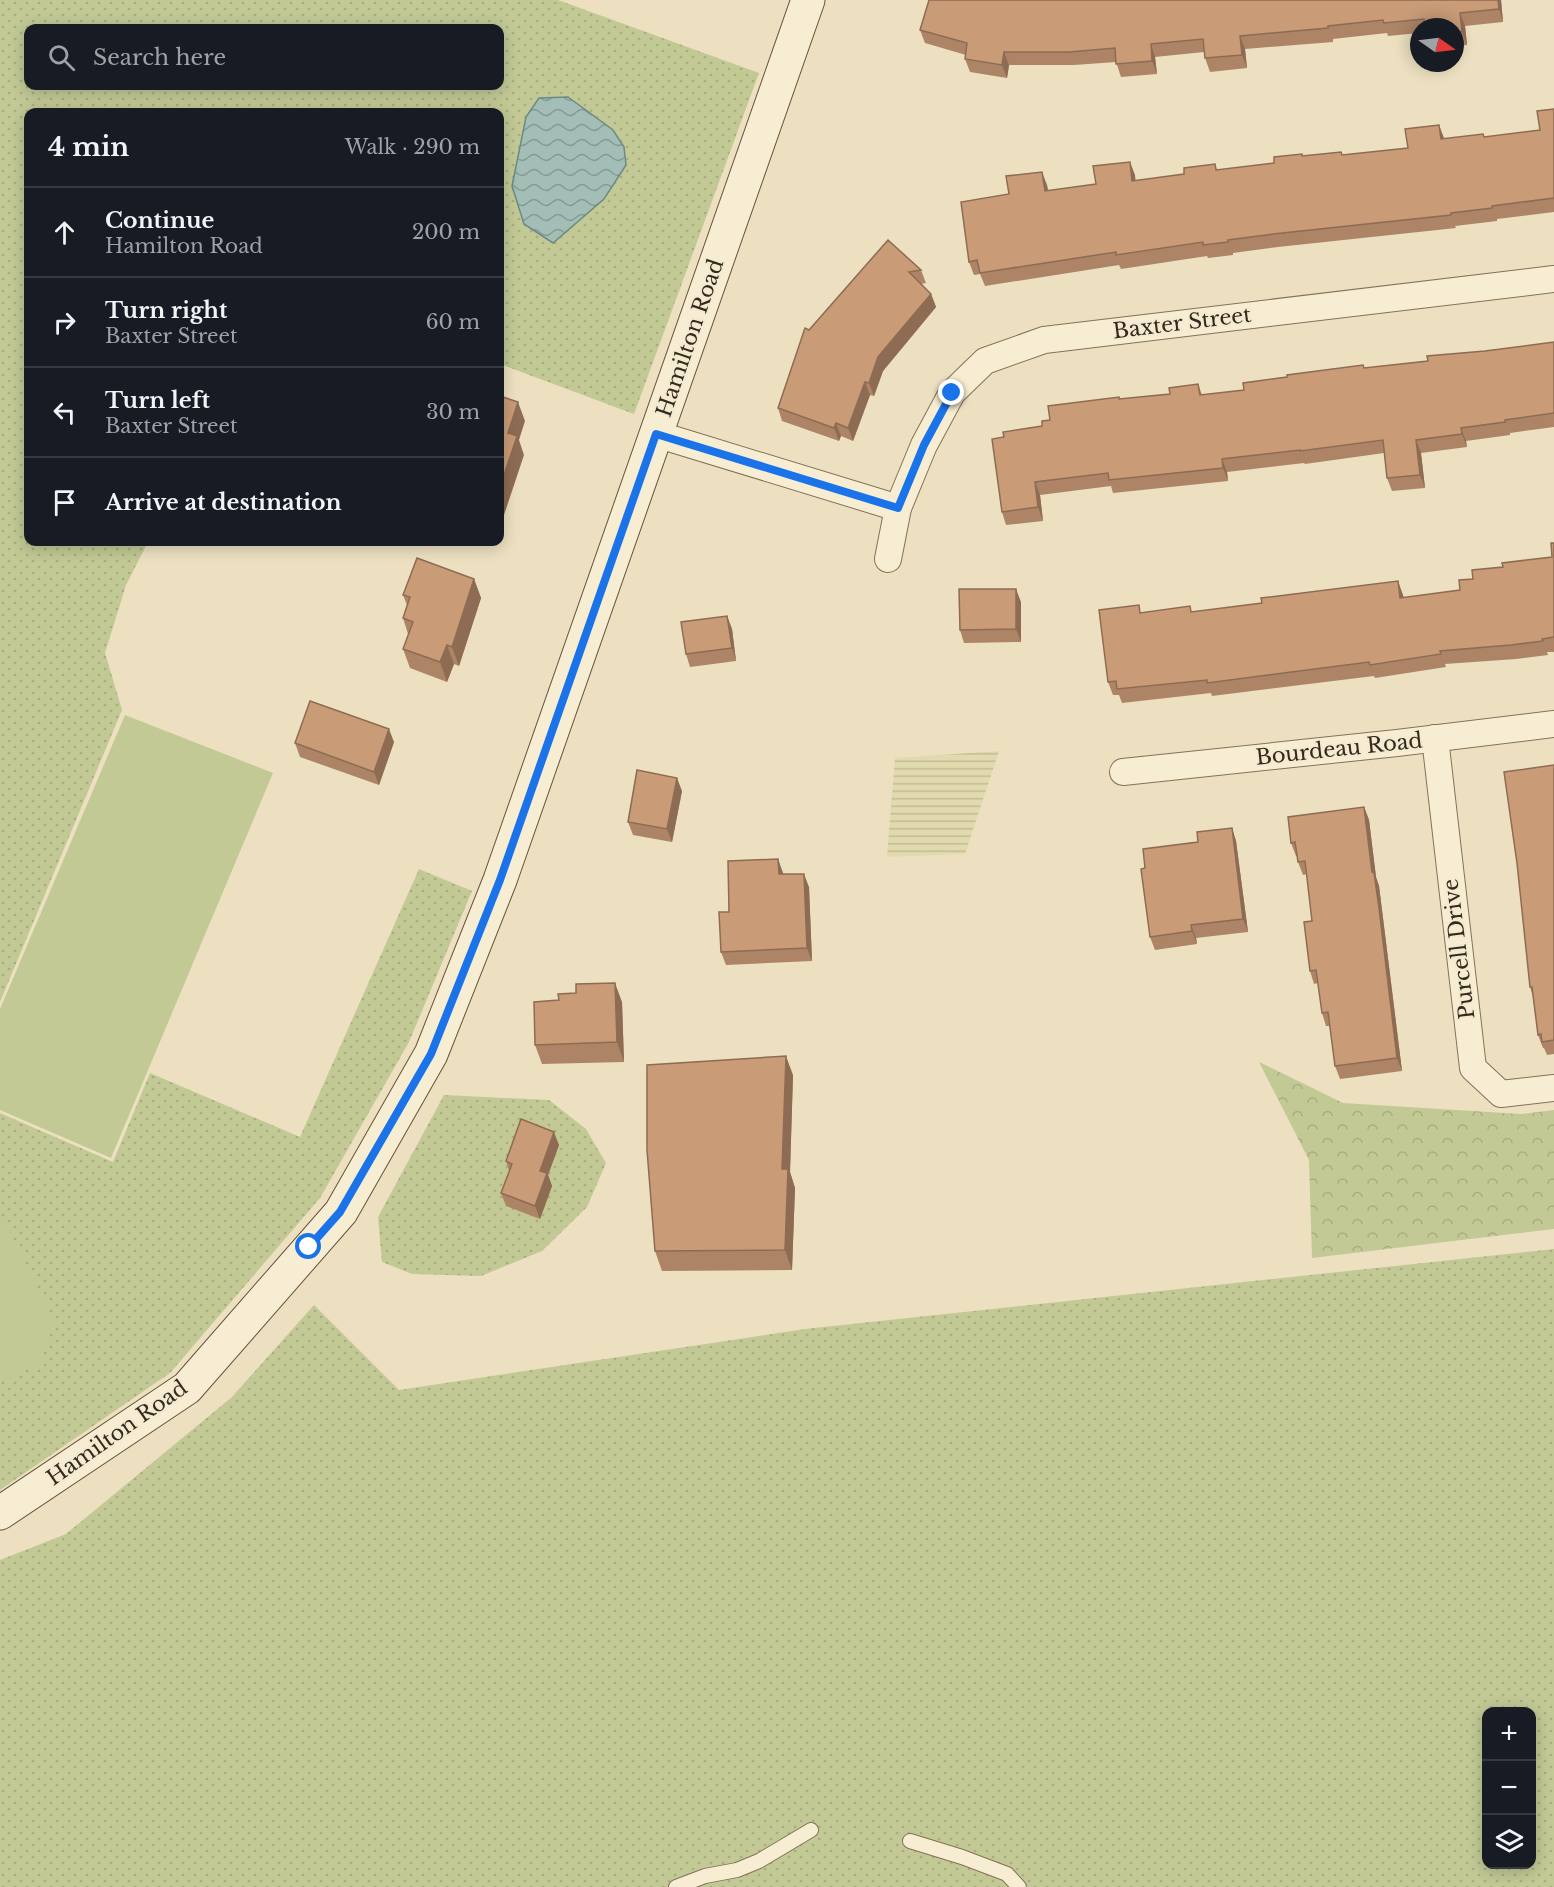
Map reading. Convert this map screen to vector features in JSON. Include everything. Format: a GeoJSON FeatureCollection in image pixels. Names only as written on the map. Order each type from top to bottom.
{"type":"FeatureCollection","features":[{"type":"Feature","properties":{"kind":"main road","name":"Hamilton Road"},"geometry":{"type":"LineString","coordinates":[[0,1513],[187,1388],[340,1212],[431,1054],[500,880],[808,0]]}},
{"type":"Feature","properties":{"kind":"street","name":"Baxter Street"},"geometry":{"type":"LineString","coordinates":[[888,559],[898,508],[924,445],[952,393],[985,361],[1044,339],[1554,279]]}},
{"type":"Feature","properties":{"kind":"street"},"geometry":{"type":"LineString","coordinates":[[656,434],[898,508]]}},
{"type":"Feature","properties":{"kind":"street","name":"Bourdeau Road"},"geometry":{"type":"LineString","coordinates":[[1123,772],[1554,724]]}},
{"type":"Feature","properties":{"kind":"street","name":"Purcell Drive"},"geometry":{"type":"LineString","coordinates":[[1435,738],[1473,1068],[1501,1094],[1554,1088]]}},
{"type":"Feature","properties":{"kind":"lane"},"geometry":{"type":"LineString","coordinates":[[676,1887],[705,1876],[736,1870],[759,1861],[811,1830]]}},
{"type":"Feature","properties":{"kind":"lane"},"geometry":{"type":"LineString","coordinates":[[910,1841],[962,1857],[1007,1875],[1019,1887]]}},
{"type":"Feature","properties":{"kind":"shaded area"},"geometry":{"type":"Polygon","coordinates":[[[999,751],[965,854],[887,857],[895,758],[999,751]]]}},
{"type":"Feature","properties":{"kind":"green space"},"geometry":{"type":"Polygon","coordinates":[[[0,0],[558,0],[759,73],[634,414],[504,365],[504,108],[24,108],[24,546],[146,546],[126,585],[105,653],[122,710],[0,1002],[0,0]]]}},
{"type":"Feature","properties":{"kind":"green space"},"geometry":{"type":"Polygon","coordinates":[[[125,715],[273,773],[111,1158],[0,1110],[0,1009],[125,715]]]}},
{"type":"Feature","properties":{"kind":"green space"},"geometry":{"type":"Polygon","coordinates":[[[419,869],[472,891],[409,1042],[320,1198],[170,1373],[0,1490],[0,1113],[113,1162],[150,1073],[300,1137],[419,869]]]}},
{"type":"Feature","properties":{"kind":"green space"},"geometry":{"type":"Polygon","coordinates":[[[1259,1062],[1343,1103],[1521,1114],[1554,1110],[1554,1229],[1312,1258],[1309,1160],[1259,1062]]]}},
{"type":"Feature","properties":{"kind":"green space"},"geometry":{"type":"Polygon","coordinates":[[[444,1095],[549,1100],[586,1129],[606,1163],[587,1207],[542,1251],[481,1276],[412,1274],[382,1262],[378,1217],[444,1095]]]}},
{"type":"Feature","properties":{"kind":"green space"},"geometry":{"type":"Polygon","coordinates":[[[0,1213],[55,1321],[40,1364],[0,1382],[0,1213]]]}},
{"type":"Feature","properties":{"kind":"green space"},"geometry":{"type":"Polygon","coordinates":[[[1554,1249],[1554,1887],[0,1887],[0,1560],[66,1534],[232,1397],[314,1305],[399,1390],[805,1329],[1554,1249]]]}},
{"type":"Feature","properties":{"kind":"water"},"geometry":{"type":"Polygon","coordinates":[[[568,97],[613,130],[624,147],[626,165],[604,199],[553,243],[524,224],[512,186],[526,117],[539,98],[568,97]]]}},
{"type":"Feature","properties":{"kind":"building"},"geometry":{"type":"Polygon","coordinates":[[[929,0],[1498,0],[1499,9],[1460,13],[1461,18],[1410,18],[1410,20],[1384,23],[1383,20],[1328,26],[1328,28],[1240,36],[1242,55],[1205,58],[1203,39],[1151,44],[1152,61],[1116,64],[1115,48],[1069,52],[1004,52],[1002,65],[965,59],[967,43],[920,30],[929,0]]]}},
{"type":"Feature","properties":{"kind":"building"},"geometry":{"type":"Polygon","coordinates":[[[1554,109],[1554,198],[1492,206],[1492,208],[1451,213],[1451,215],[1273,234],[1203,245],[1203,242],[1116,255],[1116,252],[980,273],[977,260],[969,262],[961,202],[1009,194],[1006,176],[1042,172],[1045,191],[1096,184],[1093,166],[1130,162],[1132,181],[1184,174],[1184,168],[1215,164],[1216,170],[1274,163],[1274,157],[1341,152],[1342,155],[1408,148],[1405,129],[1439,125],[1441,139],[1483,134],[1484,137],[1540,130],[1537,111],[1554,109]]]}},
{"type":"Feature","properties":{"kind":"building"},"geometry":{"type":"Polygon","coordinates":[[[888,240],[921,270],[909,272],[931,294],[878,357],[869,383],[865,382],[848,428],[836,423],[834,428],[778,408],[805,328],[809,330],[888,240]]]}},
{"type":"Feature","properties":{"kind":"building"},"geometry":{"type":"Polygon","coordinates":[[[1554,342],[1554,413],[1461,428],[1462,434],[1416,440],[1420,475],[1387,478],[1383,440],[1222,459],[1223,468],[1109,480],[1108,473],[1035,482],[1038,507],[1002,512],[992,439],[1004,437],[1003,432],[1042,426],[1042,421],[1050,420],[1048,406],[1119,397],[1119,399],[1170,394],[1169,388],[1198,384],[1200,395],[1244,390],[1243,383],[1287,377],[1287,375],[1363,365],[1364,368],[1428,361],[1427,356],[1554,342]]]}},
{"type":"Feature","properties":{"kind":"building"},"geometry":{"type":"Polygon","coordinates":[[[504,397],[518,402],[508,433],[517,436],[504,475],[504,397]]]}},
{"type":"Feature","properties":{"kind":"building"},"geometry":{"type":"Polygon","coordinates":[[[1551,543],[1554,543],[1554,637],[1542,639],[1543,641],[1440,651],[1441,654],[1370,665],[1369,662],[1207,683],[1207,680],[1117,689],[1116,681],[1108,682],[1099,610],[1139,605],[1140,613],[1190,606],[1191,612],[1262,603],[1261,598],[1398,581],[1400,598],[1460,590],[1459,580],[1473,579],[1472,570],[1503,567],[1502,563],[1552,557],[1551,543]]]}},
{"type":"Feature","properties":{"kind":"building"},"geometry":{"type":"Polygon","coordinates":[[[417,558],[474,579],[452,647],[447,645],[440,662],[403,649],[413,622],[403,618],[410,597],[403,595],[417,558]]]}},
{"type":"Feature","properties":{"kind":"building"},"geometry":{"type":"Polygon","coordinates":[[[959,589],[1016,589],[1016,629],[960,630],[959,589]]]}},
{"type":"Feature","properties":{"kind":"building"},"geometry":{"type":"Polygon","coordinates":[[[727,616],[732,648],[686,654],[681,622],[727,616]]]}},
{"type":"Feature","properties":{"kind":"building"},"geometry":{"type":"Polygon","coordinates":[[[310,701],[389,729],[374,772],[295,743],[310,701]]]}},
{"type":"Feature","properties":{"kind":"building"},"geometry":{"type":"Polygon","coordinates":[[[1554,765],[1554,1040],[1542,1042],[1541,1034],[1538,1035],[1532,987],[1530,987],[1517,863],[1504,772],[1554,765]]]}},
{"type":"Feature","properties":{"kind":"building"},"geometry":{"type":"Polygon","coordinates":[[[637,770],[677,778],[667,829],[628,822],[637,770]]]}},
{"type":"Feature","properties":{"kind":"building"},"geometry":{"type":"Polygon","coordinates":[[[1364,807],[1397,1058],[1335,1066],[1328,1012],[1322,1013],[1316,970],[1310,971],[1304,922],[1312,921],[1305,861],[1298,862],[1295,842],[1291,843],[1288,817],[1364,807]]]}},
{"type":"Feature","properties":{"kind":"building"},"geometry":{"type":"Polygon","coordinates":[[[1232,828],[1243,919],[1191,925],[1192,931],[1150,937],[1141,869],[1145,868],[1143,849],[1198,842],[1197,832],[1232,828]]]}},
{"type":"Feature","properties":{"kind":"building"},"geometry":{"type":"Polygon","coordinates":[[[778,859],[779,874],[804,874],[807,948],[721,952],[719,912],[729,912],[728,861],[778,859]]]}},
{"type":"Feature","properties":{"kind":"building"},"geometry":{"type":"Polygon","coordinates":[[[615,983],[617,1042],[535,1045],[534,1002],[559,1000],[558,994],[576,993],[576,984],[615,983]]]}},
{"type":"Feature","properties":{"kind":"building"},"geometry":{"type":"Polygon","coordinates":[[[786,1056],[782,1169],[788,1169],[785,1250],[655,1251],[647,1150],[647,1065],[786,1056]]]}},
{"type":"Feature","properties":{"kind":"building"},"geometry":{"type":"Polygon","coordinates":[[[521,1119],[554,1132],[540,1171],[547,1173],[535,1206],[501,1193],[512,1164],[506,1161],[521,1119]]]}},
{"type":"Feature","properties":{"kind":"route"},"geometry":{"type":"LineString","coordinates":[[309,1247],[340,1212],[431,1054],[494,898],[656,434],[898,508],[924,445],[952,393]]}}]}
